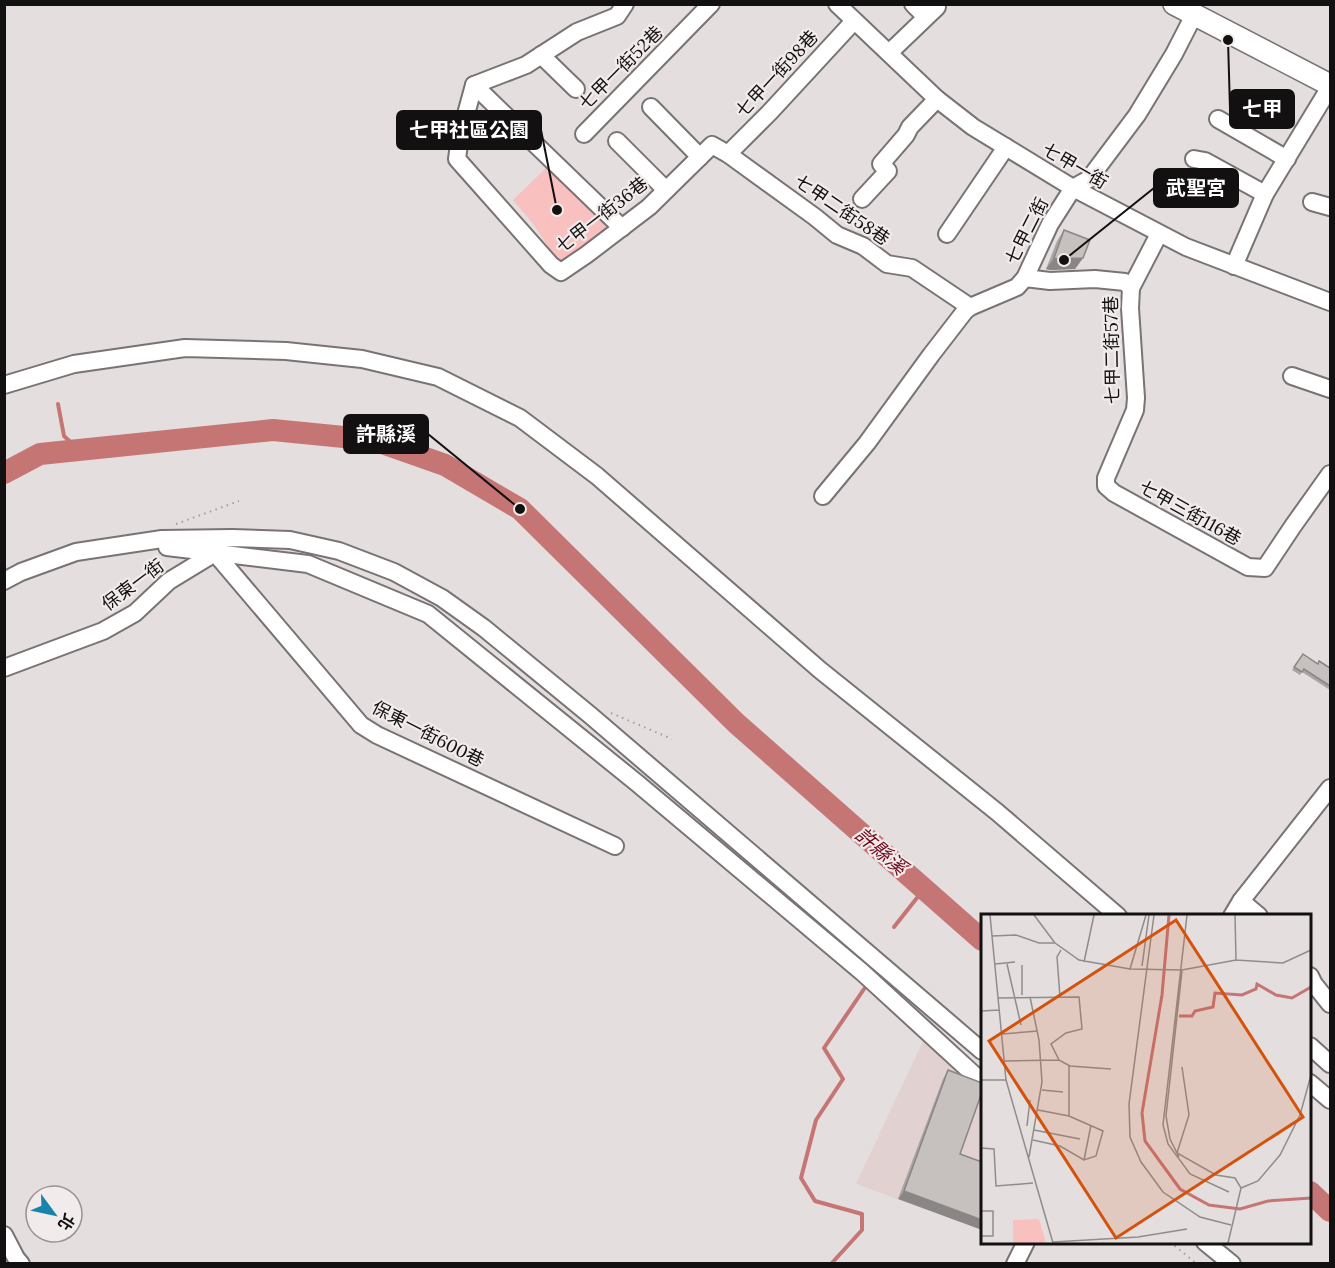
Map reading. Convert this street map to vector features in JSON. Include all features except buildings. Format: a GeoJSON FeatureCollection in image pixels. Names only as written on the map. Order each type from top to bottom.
{"type":"FeatureCollection","features":[{"type":"Feature","properties":{"kind":"main road"},"geometry":{"type":"LineString","coordinates":[[1174,4],[1330,86]]}},
{"type":"Feature","properties":{"kind":"street"},"geometry":{"type":"LineString","coordinates":[[621,228],[474,85],[526,64],[577,32],[617,16],[625,4]]}},
{"type":"Feature","properties":{"kind":"street","name":"七甲一街52巷"},"geometry":{"type":"LineString","coordinates":[[584,134],[711,4]]}},
{"type":"Feature","properties":{"kind":"street","name":"七甲一街"},"geometry":{"type":"LineString","coordinates":[[837,4],[937,99],[973,127],[1073,188],[1186,247],[1330,303]]}},
{"type":"Feature","properties":{"kind":"street"},"geometry":{"type":"LineString","coordinates":[[889,53],[932,12],[913,4]]}},
{"type":"Feature","properties":{"kind":"street","name":"七甲二街"},"geometry":{"type":"LineString","coordinates":[[823,496],[867,443],[965,311],[1017,287],[1025,278],[1050,224],[1073,188],[1089,179],[1137,115],[1174,54],[1194,15]]}},
{"type":"Feature","properties":{"kind":"street","name":"七甲一街98巷"},"geometry":{"type":"LineString","coordinates":[[728,154],[854,21]]}},
{"type":"Feature","properties":{"kind":"street"},"geometry":{"type":"LineString","coordinates":[[541,55],[576,89]]}},
{"type":"Feature","properties":{"kind":"street","name":"七甲一街36巷"},"geometry":{"type":"LineString","coordinates":[[474,85],[456,159],[551,265],[561,272],[649,207],[700,157]]}},
{"type":"Feature","properties":{"kind":"street"},"geometry":{"type":"LineString","coordinates":[[1234,266],[1265,194],[1330,86]]}},
{"type":"Feature","properties":{"kind":"street"},"geometry":{"type":"LineString","coordinates":[[862,199],[888,171],[881,164],[906,135],[910,126],[937,99]]}},
{"type":"Feature","properties":{"kind":"street"},"geometry":{"type":"LineString","coordinates":[[651,107],[700,157],[712,145],[728,154]]}},
{"type":"Feature","properties":{"kind":"street"},"geometry":{"type":"LineString","coordinates":[[1218,119],[1287,159]]}},
{"type":"Feature","properties":{"kind":"street"},"geometry":{"type":"LineString","coordinates":[[617,141],[666,190]]}},
{"type":"Feature","properties":{"kind":"street"},"geometry":{"type":"LineString","coordinates":[[947,234],[1006,147]]}},
{"type":"Feature","properties":{"kind":"street","name":"七甲二街58巷"},"geometry":{"type":"LineString","coordinates":[[728,154],[837,235],[863,246],[886,264],[912,268],[970,307]]}},
{"type":"Feature","properties":{"kind":"street"},"geometry":{"type":"LineString","coordinates":[[1194,159],[1206,161],[1265,194]]}},
{"type":"Feature","properties":{"kind":"street"},"geometry":{"type":"LineString","coordinates":[[1312,202],[1330,207]]}},
{"type":"Feature","properties":{"kind":"street"},"geometry":{"type":"LineString","coordinates":[[1131,288],[1159,234]]}},
{"type":"Feature","properties":{"kind":"street","name":"七甲二街57巷"},"geometry":{"type":"LineString","coordinates":[[1025,278],[1050,281],[1095,279],[1125,282],[1131,288],[1135,410],[1106,478]]}},
{"type":"Feature","properties":{"kind":"street"},"geometry":{"type":"LineString","coordinates":[[4,385],[74,364],[185,348],[286,351],[362,359],[438,377],[520,418],[597,476],[820,670],[997,812],[1117,914]]}},
{"type":"Feature","properties":{"kind":"street"},"geometry":{"type":"LineString","coordinates":[[1292,376],[1330,389]]}},
{"type":"Feature","properties":{"kind":"street","name":"七甲三街116巷"},"geometry":{"type":"LineString","coordinates":[[1106,478],[1106,486],[1114,493],[1248,567],[1265,568],[1329,480]]}},
{"type":"Feature","properties":{"kind":"street"},"geometry":{"type":"LineString","coordinates":[[162,539],[163,547],[308,564],[428,614],[637,783],[862,972],[981,1081]]}},
{"type":"Feature","properties":{"kind":"street"},"geometry":{"type":"LineString","coordinates":[[4,581],[21,572],[76,552],[162,539],[290,540],[339,551],[394,572],[442,598],[484,628],[590,715],[981,1051]]}},
{"type":"Feature","properties":{"kind":"street","name":"保東一街"},"geometry":{"type":"LineString","coordinates":[[4,668],[103,631],[135,613],[169,581],[216,553]]}},
{"type":"Feature","properties":{"kind":"street","name":"保東一街600巷"},"geometry":{"type":"LineString","coordinates":[[216,553],[361,725],[377,735],[615,846]]}},
{"type":"Feature","properties":{"kind":"street"},"geometry":{"type":"LineString","coordinates":[[590,715],[637,783]]}},
{"type":"Feature","properties":{"kind":"street"},"geometry":{"type":"LineString","coordinates":[[1233,914],[1330,788]]}},
{"type":"Feature","properties":{"kind":"street"},"geometry":{"type":"LineString","coordinates":[[1241,901],[1257,914]]}},
{"type":"Feature","properties":{"kind":"street"},"geometry":{"type":"LineString","coordinates":[[1311,978],[1330,1004]]}},
{"type":"Feature","properties":{"kind":"street"},"geometry":{"type":"LineString","coordinates":[[1311,1047],[1330,1064]]}},
{"type":"Feature","properties":{"kind":"street"},"geometry":{"type":"LineString","coordinates":[[1311,1084],[1330,1100]]}},
{"type":"Feature","properties":{"kind":"street"},"geometry":{"type":"LineString","coordinates":[[4,1235],[21,1263]]}},
{"type":"Feature","properties":{"kind":"street"},"geometry":{"type":"LineString","coordinates":[[1015,1263],[1025,1244]]}},
{"type":"Feature","properties":{"kind":"street"},"geometry":{"type":"LineString","coordinates":[[1208,1244],[1232,1263]]}},
{"type":"Feature","properties":{"kind":"path"},"geometry":{"type":"LineString","coordinates":[[162,539],[164,528],[239,501]]}},
{"type":"Feature","properties":{"kind":"path"},"geometry":{"type":"LineString","coordinates":[[590,715],[596,707],[672,739]]}},
{"type":"Feature","properties":{"kind":"path"},"geometry":{"type":"LineString","coordinates":[[1173,1244],[1197,1263]]}},
{"type":"Feature","properties":{"kind":"shaded area"},"geometry":{"type":"Polygon","coordinates":[[[548,166],[603,220],[606,230],[569,260],[562,260],[553,254],[534,225],[513,200],[548,166]]]}},
{"type":"Feature","properties":{"kind":"shaded area"},"geometry":{"type":"Polygon","coordinates":[[[924,1039],[981,1090],[981,1230],[856,1184],[924,1039]]]}},
{"type":"Feature","properties":{"kind":"waterway"},"geometry":{"type":"LineString","coordinates":[[58,404],[64,436],[79,450]]}},
{"type":"Feature","properties":{"kind":"waterway","name":"許縣溪"},"geometry":{"type":"LineString","coordinates":[[4,473],[40,454],[273,430],[374,440],[445,465],[520,509],[736,723],[981,939]]}},
{"type":"Feature","properties":{"kind":"waterway"},"geometry":{"type":"LineString","coordinates":[[894,927],[924,889]]}},
{"type":"Feature","properties":{"kind":"waterway"},"geometry":{"type":"LineString","coordinates":[[831,1264],[862,1230],[862,1214],[815,1201],[801,1178],[816,1120],[843,1079],[824,1048],[864,989]]}},
{"type":"Feature","properties":{"kind":"waterway","name":"許縣溪"},"geometry":{"type":"LineString","coordinates":[[1311,1193],[1330,1211]]}},
{"type":"Feature","properties":{"kind":"place","name":"七甲"},"geometry":{"type":"Point","coordinates":[1228,40]}},
{"type":"Feature","properties":{"kind":"place","name":"七甲社區公園"},"geometry":{"type":"Point","coordinates":[557,210]}},
{"type":"Feature","properties":{"kind":"place","name":"武聖宮"},"geometry":{"type":"Point","coordinates":[1064,260]}},
{"type":"Feature","properties":{"kind":"place","name":"許縣溪"},"geometry":{"type":"Point","coordinates":[520,509]}}]}
